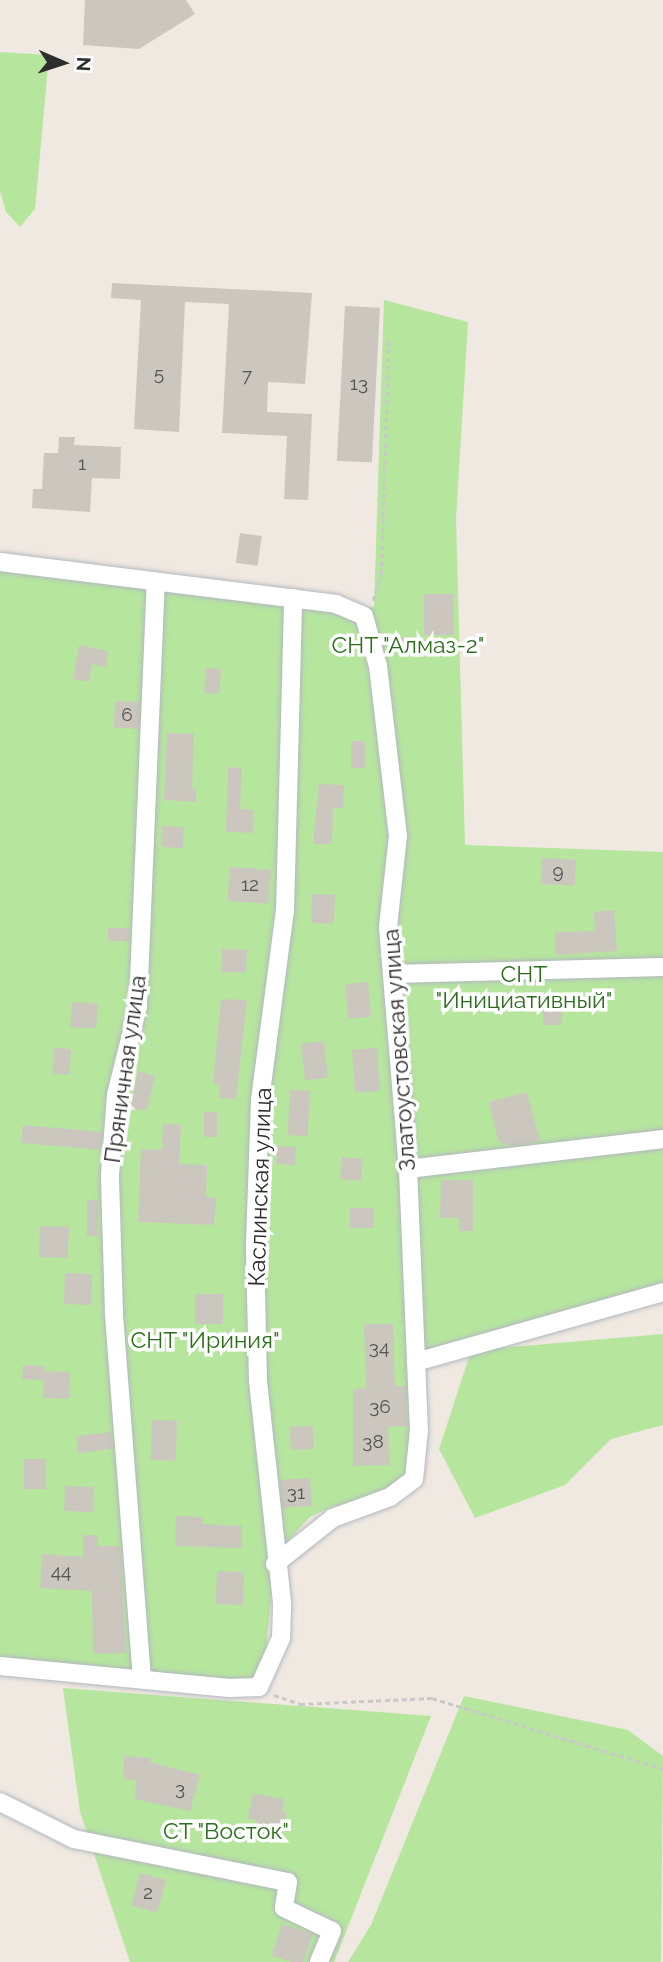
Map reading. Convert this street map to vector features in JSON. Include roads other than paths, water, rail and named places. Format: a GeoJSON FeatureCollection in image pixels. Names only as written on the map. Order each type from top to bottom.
{"type":"FeatureCollection","features":[{"type":"Feature","properties":{"kind":"street"},"geometry":{"type":"LineString","coordinates":[[0,562],[156,584],[293,598]]}},
{"type":"Feature","properties":{"kind":"street","name":"Пряничная улица"},"geometry":{"type":"LineString","coordinates":[[142,1679],[114,1313],[110,1175],[116,1095],[138,1006],[156,584]]}},
{"type":"Feature","properties":{"kind":"street","name":"Златоустовская улица"},"geometry":{"type":"LineString","coordinates":[[275,1564],[333,1518],[390,1497],[414,1479],[419,1430],[408,1169],[395,1054],[388,927],[398,836],[396,796],[378,666],[364,616],[336,604],[293,598]]}},
{"type":"Feature","properties":{"kind":"street","name":"Каслинская улица"},"geometry":{"type":"LineString","coordinates":[[142,1679],[259,1687],[281,1638],[282,1602],[275,1564],[258,1381],[255,1244],[260,1100],[285,911],[293,598]]}},
{"type":"Feature","properties":{"kind":"street"},"geometry":{"type":"LineString","coordinates":[[392,974],[663,967]]}},
{"type":"Feature","properties":{"kind":"street"},"geometry":{"type":"LineString","coordinates":[[408,1169],[663,1139]]}},
{"type":"Feature","properties":{"kind":"street"},"geometry":{"type":"LineString","coordinates":[[416,1362],[663,1292]]}},
{"type":"Feature","properties":{"kind":"street"},"geometry":{"type":"LineString","coordinates":[[0,1666],[142,1679]]}},
{"type":"Feature","properties":{"kind":"street"},"geometry":{"type":"LineString","coordinates":[[0,1802],[74,1839],[288,1882],[284,1908],[332,1931],[319,1962]]}},
{"type":"Feature","properties":{"kind":"park label","name":"СНТ \"Алмаз-2\""},"geometry":{"type":"Point","coordinates":[408,645]}},
{"type":"Feature","properties":{"kind":"park label","name":"СНТ \"Инициативный\""},"geometry":{"type":"Point","coordinates":[524,987]}},
{"type":"Feature","properties":{"kind":"park label","name":"СНТ \"Ириния\""},"geometry":{"type":"Point","coordinates":[205,1340]}},
{"type":"Feature","properties":{"kind":"park label","name":"СТ \"Восток\""},"geometry":{"type":"Point","coordinates":[226,1831]}}]}
